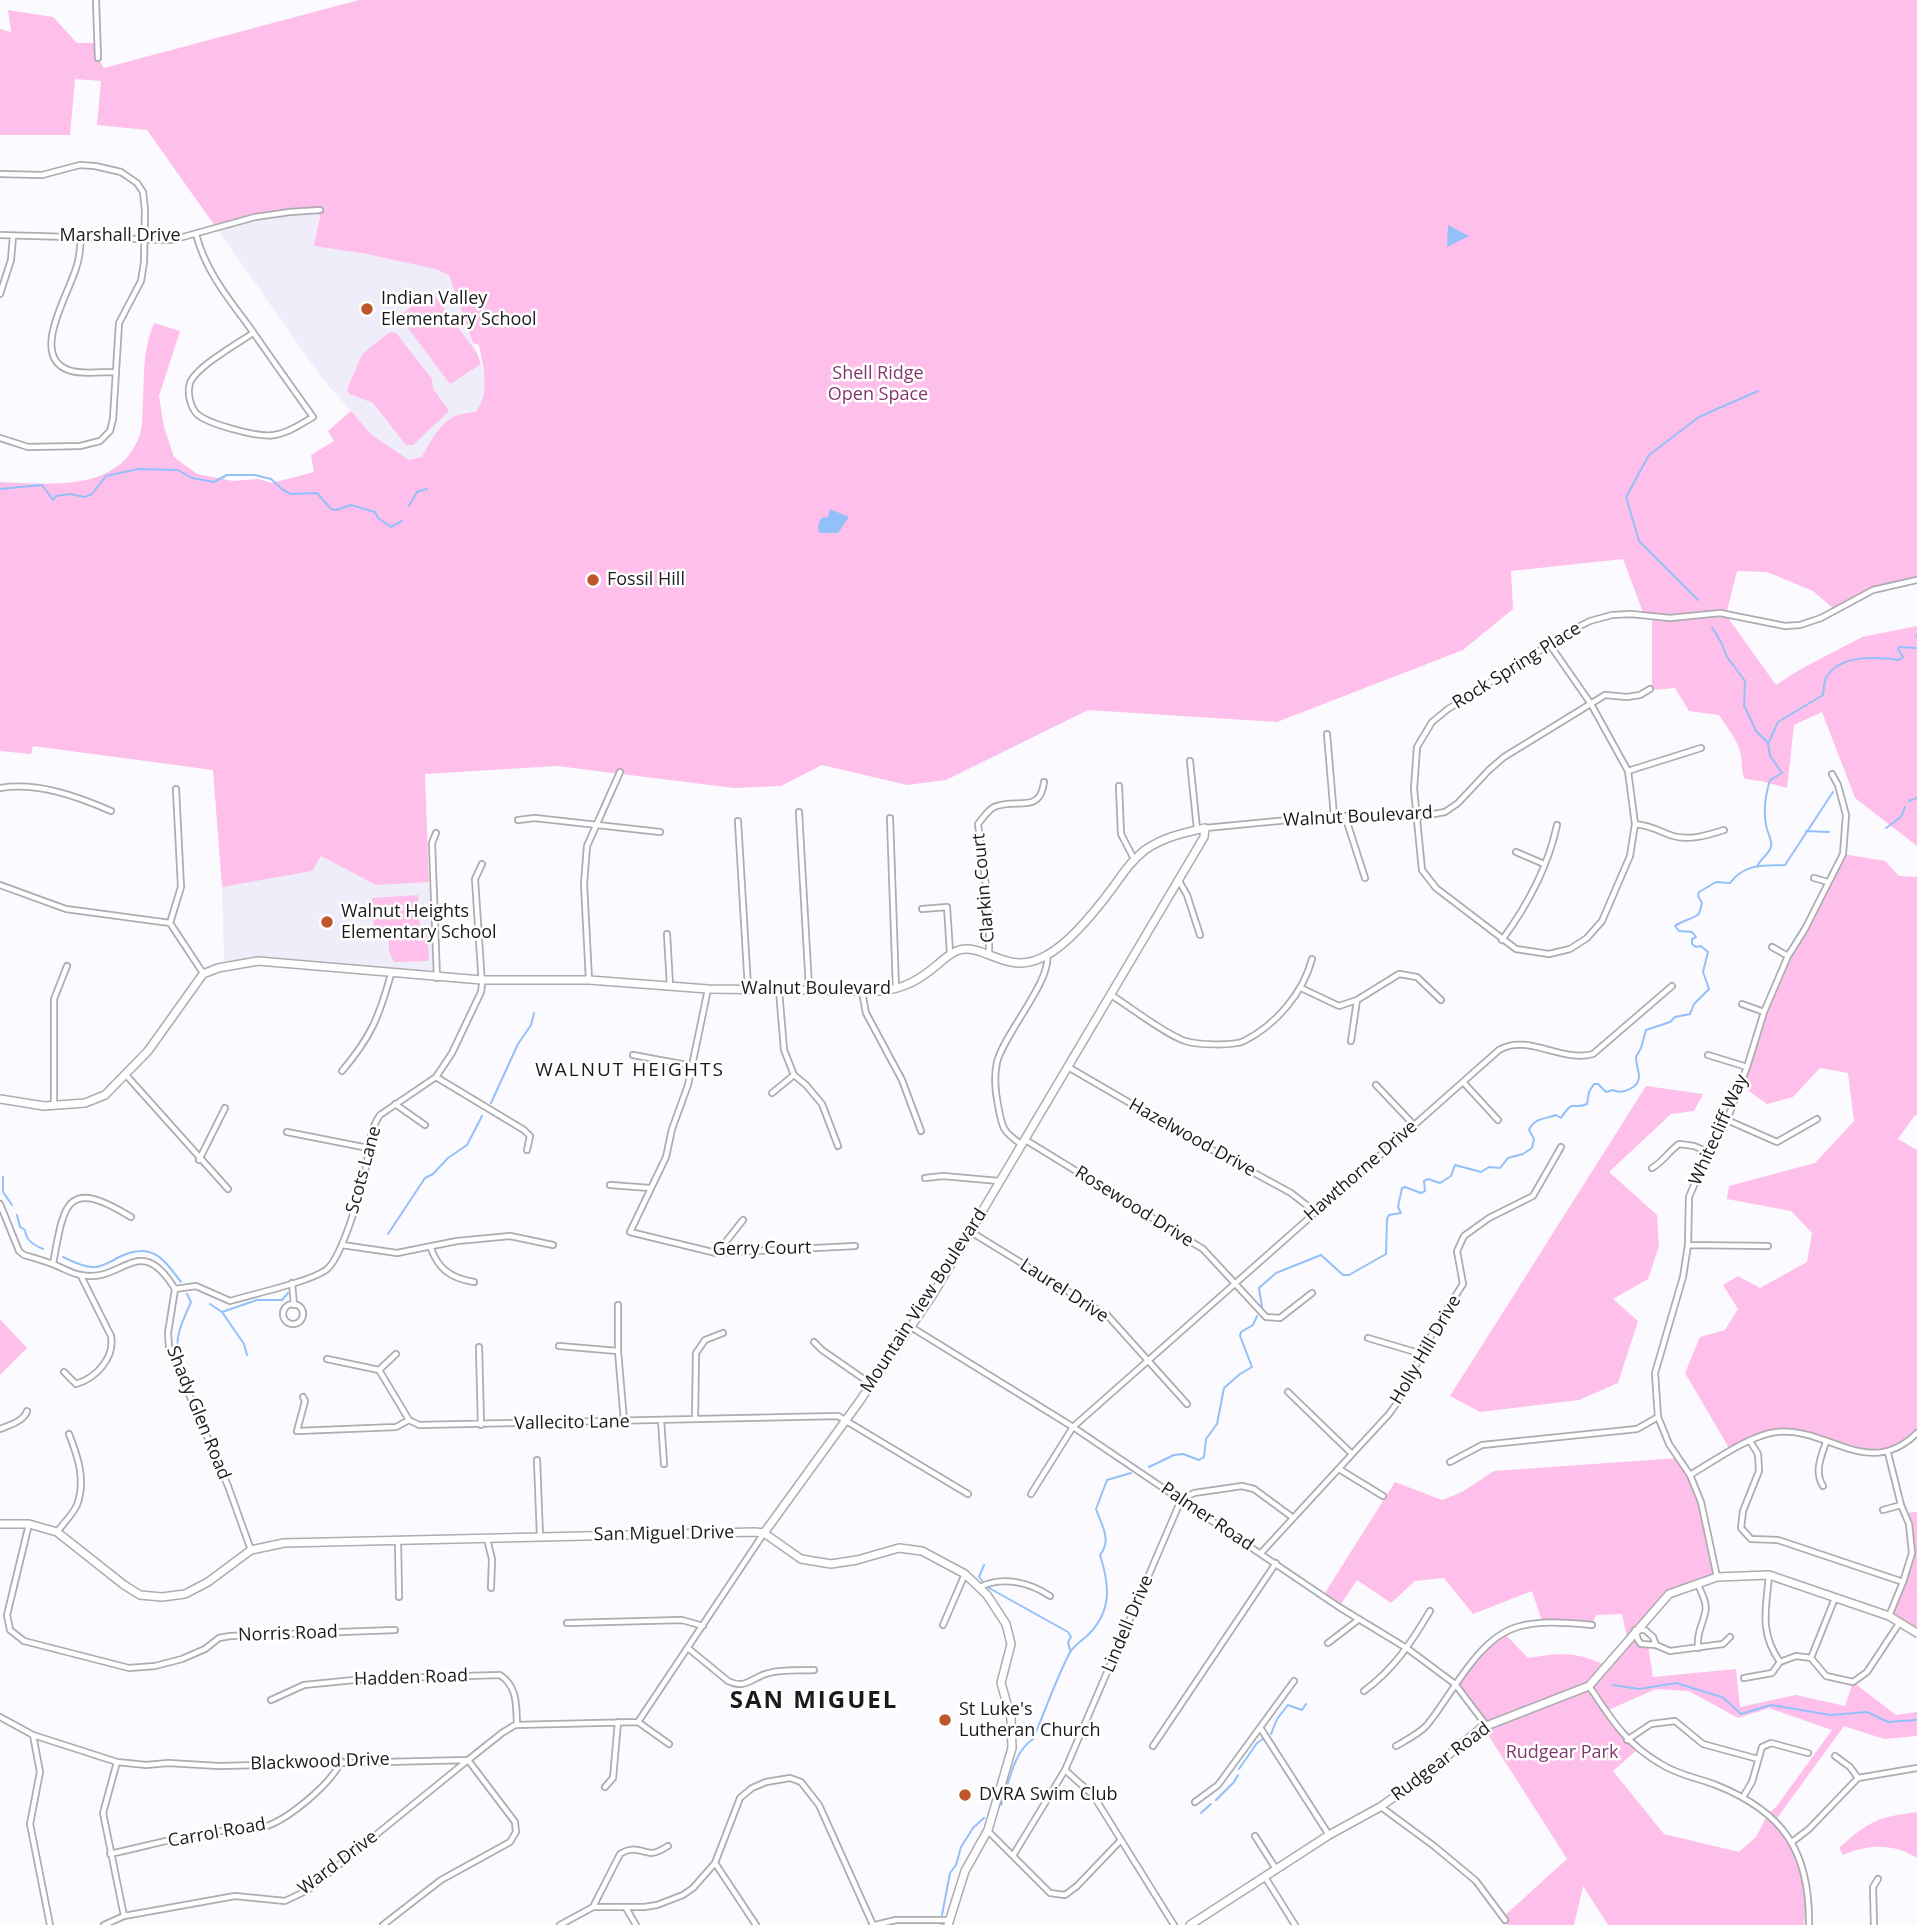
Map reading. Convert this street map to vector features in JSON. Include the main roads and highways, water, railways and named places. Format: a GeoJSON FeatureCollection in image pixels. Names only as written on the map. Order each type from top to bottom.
{"type":"FeatureCollection","features":[{"type":"Feature","properties":{"kind":"water"},"geometry":{"type":"Polygon","coordinates":[[[1448,225],[1469,236],[1447,247],[1448,225]]]}},
{"type":"Feature","properties":{"kind":"water"},"geometry":{"type":"Polygon","coordinates":[[[830,509],[849,517],[838,533],[819,533],[821,518],[828,517],[830,509]]]}},
{"type":"Feature","properties":{"kind":"waterway"},"geometry":{"type":"LineString","coordinates":[[1698,600],[1639,541],[1626,497],[1649,455],[1699,417],[1758,391]]}},
{"type":"Feature","properties":{"kind":"waterway"},"geometry":{"type":"LineString","coordinates":[[0,489],[42,485],[53,500],[56,496],[70,494],[85,497],[92,494],[106,476],[138,469],[178,470],[192,478],[214,482],[227,475],[255,475],[271,479],[291,494],[317,493],[331,509],[351,505],[375,512],[378,518],[391,527],[402,521]]}},
{"type":"Feature","properties":{"kind":"waterway"},"geometry":{"type":"LineString","coordinates":[[409,506],[417,492],[427,489]]}},
{"type":"Feature","properties":{"kind":"waterway"},"geometry":{"type":"LineString","coordinates":[[1712,627],[1727,657],[1745,681],[1744,705],[1756,731],[1768,743],[1770,756],[1782,773],[1770,780],[1768,786],[1765,813],[1771,847],[1758,865]]}},
{"type":"Feature","properties":{"kind":"waterway"},"geometry":{"type":"LineString","coordinates":[[1769,742],[1778,722],[1823,695],[1826,678],[1832,670],[1859,659],[1899,660],[1903,657],[1899,647],[1917,648]]}},
{"type":"Feature","properties":{"kind":"waterway"},"geometry":{"type":"LineString","coordinates":[[1262,1307],[1259,1288],[1276,1273],[1321,1255],[1343,1275],[1349,1275],[1386,1254],[1387,1219],[1389,1215],[1401,1213],[1398,1207],[1402,1188],[1421,1193],[1425,1191],[1424,1181],[1428,1179],[1440,1183],[1451,1176],[1455,1165],[1481,1172],[1489,1167],[1500,1168],[1508,1158],[1532,1148],[1534,1139],[1529,1130],[1534,1123],[1556,1115],[1561,1118],[1571,1106],[1587,1104],[1594,1084],[1598,1084],[1606,1092],[1626,1091],[1634,1086],[1639,1079],[1636,1057],[1646,1030],[1670,1022],[1675,1017],[1690,1014],[1694,1004],[1709,989],[1703,972],[1708,952],[1701,946],[1692,944],[1692,939],[1696,937],[1692,932],[1679,931],[1675,926],[1699,914],[1702,903],[1699,892],[1716,882],[1730,883],[1742,872],[1755,867],[1785,865],[1833,792]]}},
{"type":"Feature","properties":{"kind":"waterway"},"geometry":{"type":"LineString","coordinates":[[1909,801],[1917,798]]}},
{"type":"Feature","properties":{"kind":"waterway"},"geometry":{"type":"LineString","coordinates":[[1886,828],[1901,817],[1905,807]]}},
{"type":"Feature","properties":{"kind":"waterway"},"geometry":{"type":"LineString","coordinates":[[1806,831],[1829,832]]}},
{"type":"Feature","properties":{"kind":"waterway"},"geometry":{"type":"LineString","coordinates":[[491,1103],[518,1044],[531,1025],[534,1013]]}},
{"type":"Feature","properties":{"kind":"waterway"},"geometry":{"type":"LineString","coordinates":[[388,1234],[425,1178],[467,1145],[482,1116]]}},
{"type":"Feature","properties":{"kind":"waterway"},"geometry":{"type":"LineString","coordinates":[[3,1177],[3,1192],[12,1205]]}},
{"type":"Feature","properties":{"kind":"waterway"},"geometry":{"type":"LineString","coordinates":[[17,1215],[20,1227],[25,1230],[29,1240],[43,1249]]}},
{"type":"Feature","properties":{"kind":"waterway"},"geometry":{"type":"LineString","coordinates":[[63,1257],[94,1267],[130,1252],[148,1252],[162,1259],[181,1282]]}},
{"type":"Feature","properties":{"kind":"waterway"},"geometry":{"type":"LineString","coordinates":[[210,1304],[222,1312],[257,1300],[282,1300],[288,1293]]}},
{"type":"Feature","properties":{"kind":"waterway"},"geometry":{"type":"LineString","coordinates":[[178,1349],[179,1332],[191,1302],[187,1294]]}},
{"type":"Feature","properties":{"kind":"waterway"},"geometry":{"type":"LineString","coordinates":[[222,1312],[244,1344],[247,1355]]}},
{"type":"Feature","properties":{"kind":"waterway"},"geometry":{"type":"LineString","coordinates":[[1149,1467],[1174,1455],[1183,1454],[1199,1460],[1204,1457],[1206,1439],[1217,1424],[1224,1388],[1252,1367],[1240,1336],[1241,1332],[1253,1325],[1257,1316]]}},
{"type":"Feature","properties":{"kind":"waterway"},"geometry":{"type":"LineString","coordinates":[[1001,1805],[1016,1760],[1033,1739],[1069,1654],[1096,1626],[1105,1607],[1106,1577],[1100,1555],[1106,1538],[1096,1509],[1107,1480],[1131,1473]]}},
{"type":"Feature","properties":{"kind":"waterway"},"geometry":{"type":"LineString","coordinates":[[983,1582],[979,1577],[984,1565]]}},
{"type":"Feature","properties":{"kind":"waterway"},"geometry":{"type":"LineString","coordinates":[[989,1588],[1068,1632],[1071,1637],[1068,1642],[1070,1650]]}},
{"type":"Feature","properties":{"kind":"waterway"},"geometry":{"type":"LineString","coordinates":[[1613,1685],[1639,1689],[1676,1683],[1722,1697],[1741,1714],[1771,1705],[1831,1715],[1867,1712],[1888,1722],[1917,1720]]}},
{"type":"Feature","properties":{"kind":"waterway"},"geometry":{"type":"LineString","coordinates":[[1271,1734],[1277,1719],[1288,1705],[1302,1710],[1306,1704]]}},
{"type":"Feature","properties":{"kind":"waterway"},"geometry":{"type":"LineString","coordinates":[[1239,1769],[1257,1743],[1263,1739]]}},
{"type":"Feature","properties":{"kind":"waterway"},"geometry":{"type":"LineString","coordinates":[[1216,1800],[1238,1775]]}},
{"type":"Feature","properties":{"kind":"waterway"},"geometry":{"type":"LineString","coordinates":[[1201,1813],[1211,1804]]}},
{"type":"Feature","properties":{"kind":"waterway"},"geometry":{"type":"LineString","coordinates":[[942,1915],[950,1873],[956,1865],[961,1847],[973,1828],[984,1818]]}},
{"type":"Feature","properties":{"kind":"place","name":"Indian Valley Elementary School"},"geometry":{"type":"Point","coordinates":[367,309]}},
{"type":"Feature","properties":{"kind":"place","name":"Fossil Hill"},"geometry":{"type":"Point","coordinates":[593,580]}},
{"type":"Feature","properties":{"kind":"place","name":"Walnut Heights Elementary School"},"geometry":{"type":"Point","coordinates":[327,922]}},
{"type":"Feature","properties":{"kind":"place","name":"St Luke's Lutheran Church"},"geometry":{"type":"Point","coordinates":[945,1720]}},
{"type":"Feature","properties":{"kind":"place","name":"DVRA Swim Club"},"geometry":{"type":"Point","coordinates":[965,1795]}},
{"type":"Feature","properties":{"kind":"district","name":"WALNUT HEIGHTS"},"geometry":{"type":"Point","coordinates":[630,1071]}},
{"type":"Feature","properties":{"kind":"district","name":"SAN MIGUEL"},"geometry":{"type":"Point","coordinates":[814,1701]}},
{"type":"Feature","properties":{"kind":"park label","name":"Shell Ridge Open Space"},"geometry":{"type":"Point","coordinates":[878,384]}},
{"type":"Feature","properties":{"kind":"park label","name":"Rudgear Park"},"geometry":{"type":"Point","coordinates":[1562,1753]}}]}
